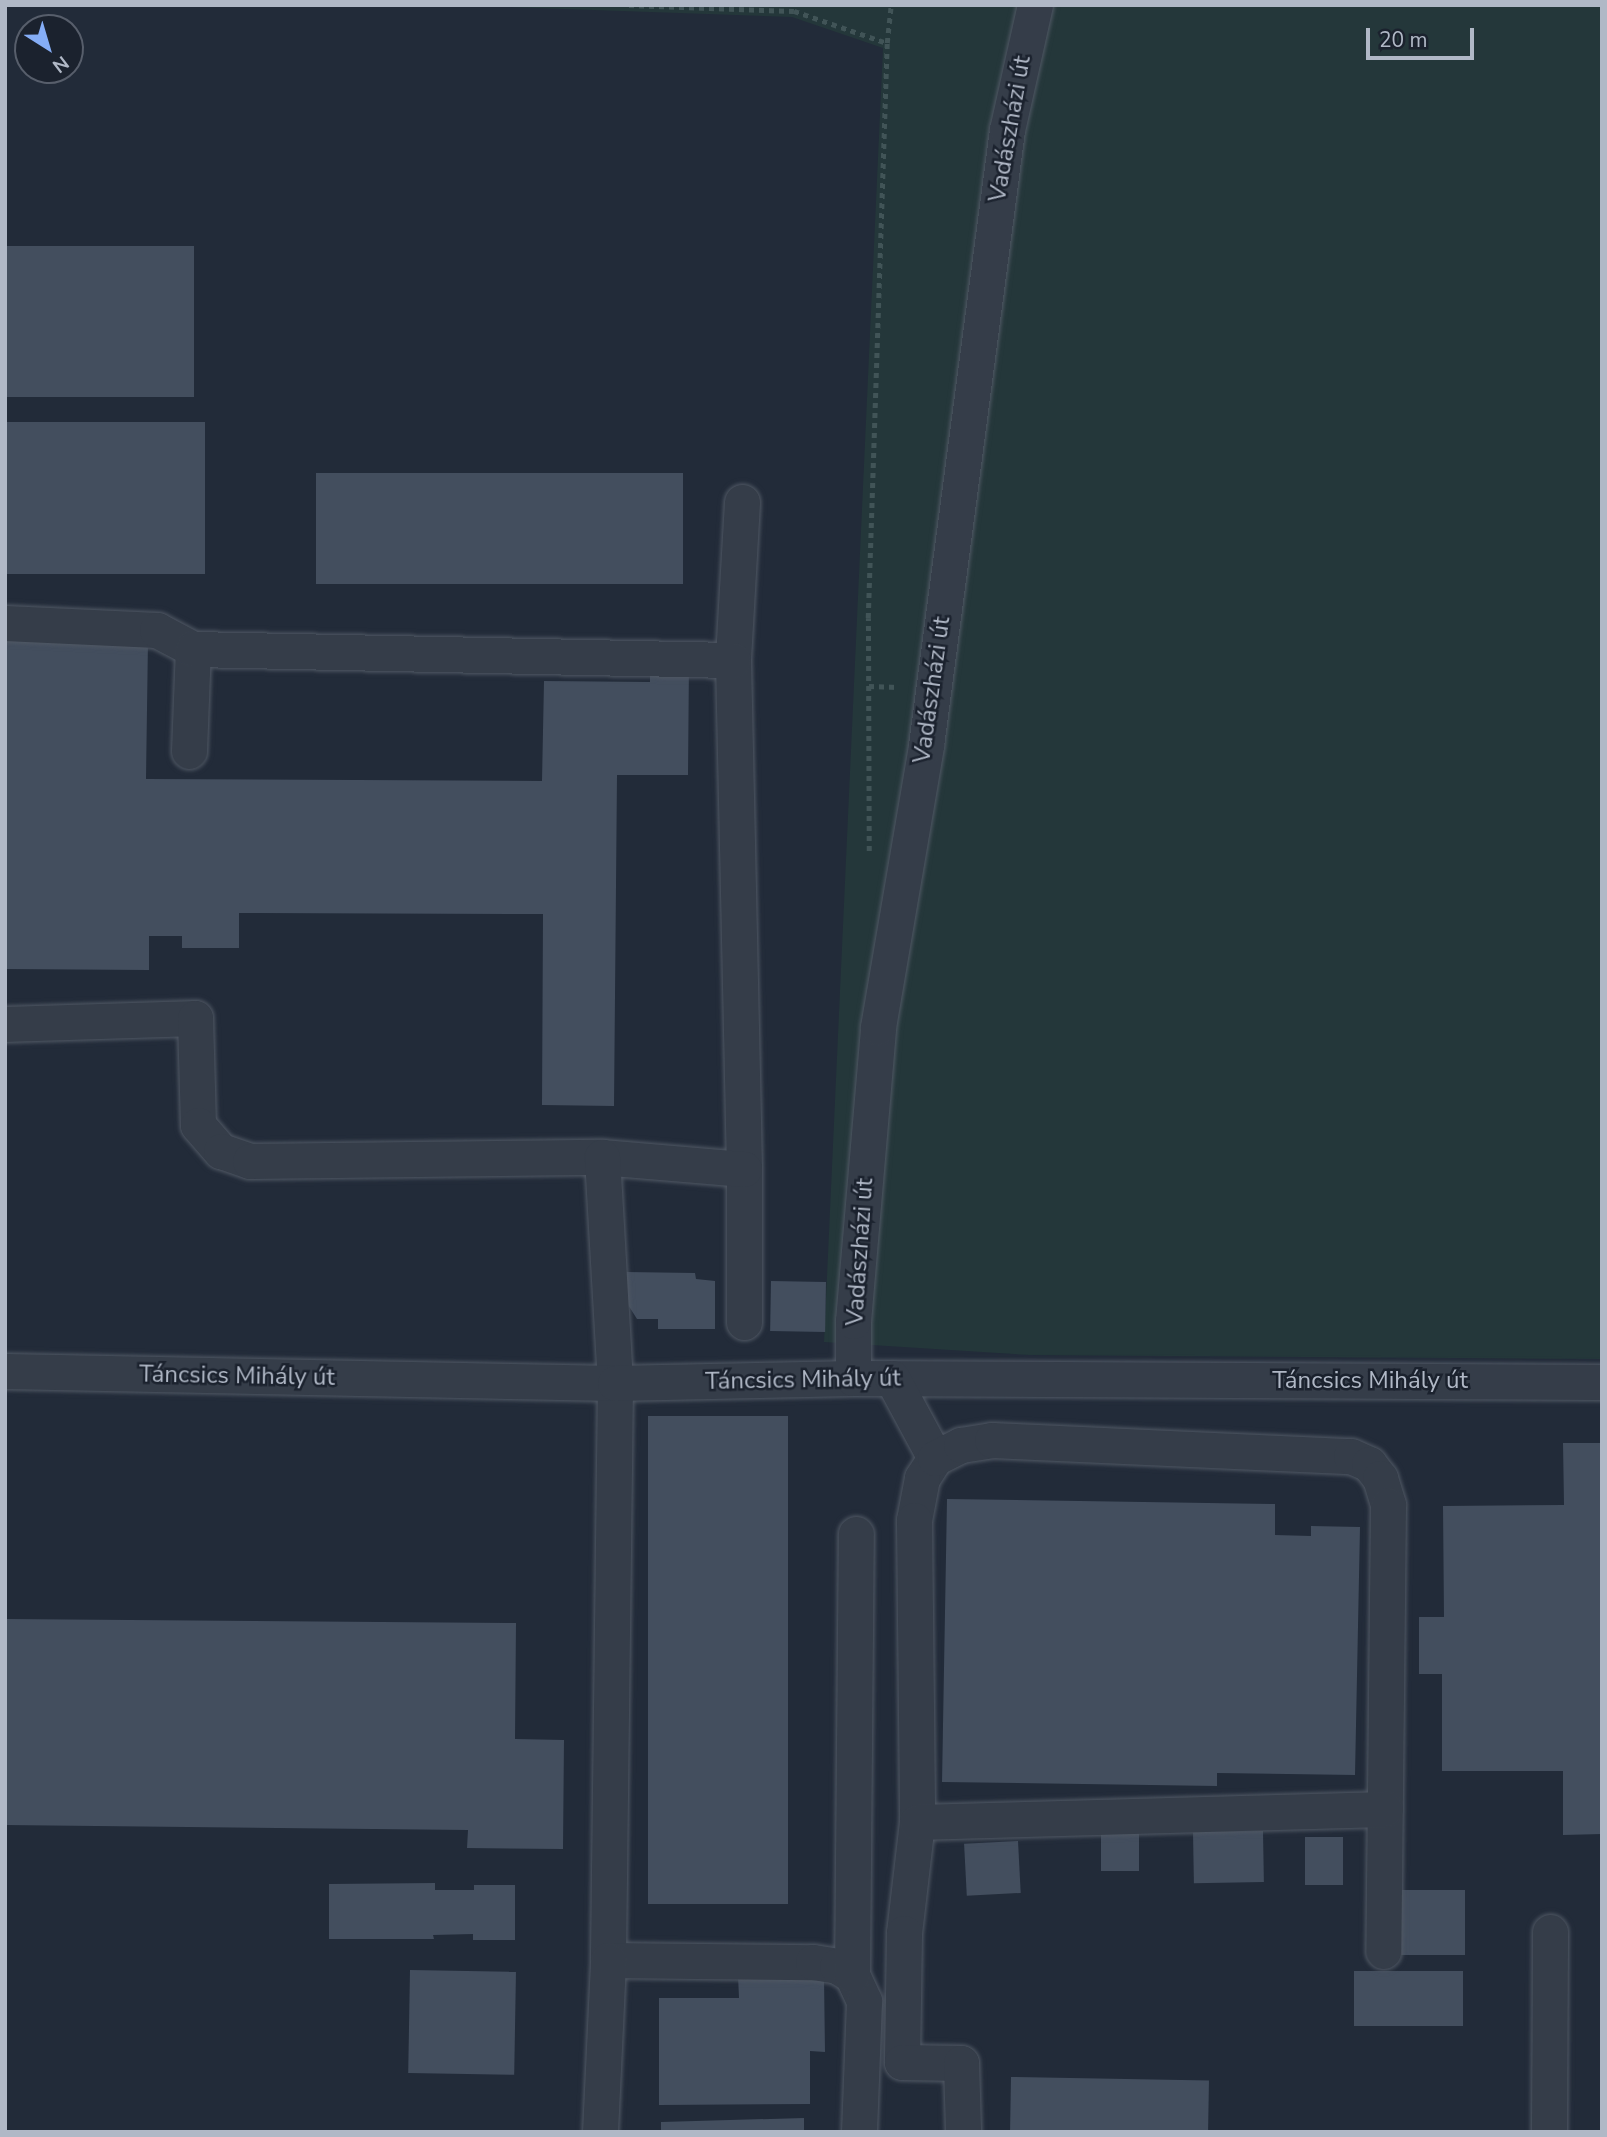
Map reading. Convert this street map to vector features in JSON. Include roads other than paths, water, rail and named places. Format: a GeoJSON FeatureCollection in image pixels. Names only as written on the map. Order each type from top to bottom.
{"type":"FeatureCollection","features":[{"type":"Feature","properties":{"kind":"street","name":"Vadászházi út"},"geometry":{"type":"LineString","coordinates":[[853,1378],[853,1321],[878,1027],[926,745],[1007,130],[1035,5]]}},
{"type":"Feature","properties":{"kind":"street"},"geometry":{"type":"LineString","coordinates":[[742,502],[733,660],[744,1169],[744,1322]]}},
{"type":"Feature","properties":{"kind":"street"},"geometry":{"type":"LineString","coordinates":[[5,623],[157,630],[193,649],[733,660]]}},
{"type":"Feature","properties":{"kind":"street"},"geometry":{"type":"LineString","coordinates":[[189,751],[193,649]]}},
{"type":"Feature","properties":{"kind":"street"},"geometry":{"type":"LineString","coordinates":[[5,1024],[195,1018],[198,1125],[221,1151],[250,1161],[602,1157],[744,1169]]}},
{"type":"Feature","properties":{"kind":"street"},"geometry":{"type":"LineString","coordinates":[[600,2132],[608,1960],[615,1383],[602,1157]]}},
{"type":"Feature","properties":{"kind":"street","name":"Táncsics Mihály út"},"geometry":{"type":"LineString","coordinates":[[5,1371],[615,1383],[853,1378],[1602,1382]]}},
{"type":"Feature","properties":{"kind":"street"},"geometry":{"type":"LineString","coordinates":[[892,1378],[935,1458]]}},
{"type":"Feature","properties":{"kind":"street"},"geometry":{"type":"LineString","coordinates":[[963,2132],[961,2063],[902,2062],[904,1933],[917,1822],[914,1520],[922,1478],[935,1458],[961,1445],[992,1440],[1351,1456],[1369,1464],[1380,1478],[1388,1505],[1383,1951]]}},
{"type":"Feature","properties":{"kind":"street"},"geometry":{"type":"LineString","coordinates":[[856,1534],[852,1975],[864,2001],[859,2132]]}},
{"type":"Feature","properties":{"kind":"street"},"geometry":{"type":"LineString","coordinates":[[917,1822],[1385,1809]]}},
{"type":"Feature","properties":{"kind":"street"},"geometry":{"type":"LineString","coordinates":[[1549,2132],[1550,1933]]}},
{"type":"Feature","properties":{"kind":"street"},"geometry":{"type":"LineString","coordinates":[[608,1960],[813,1962],[837,1966],[852,1975]]}}]}
